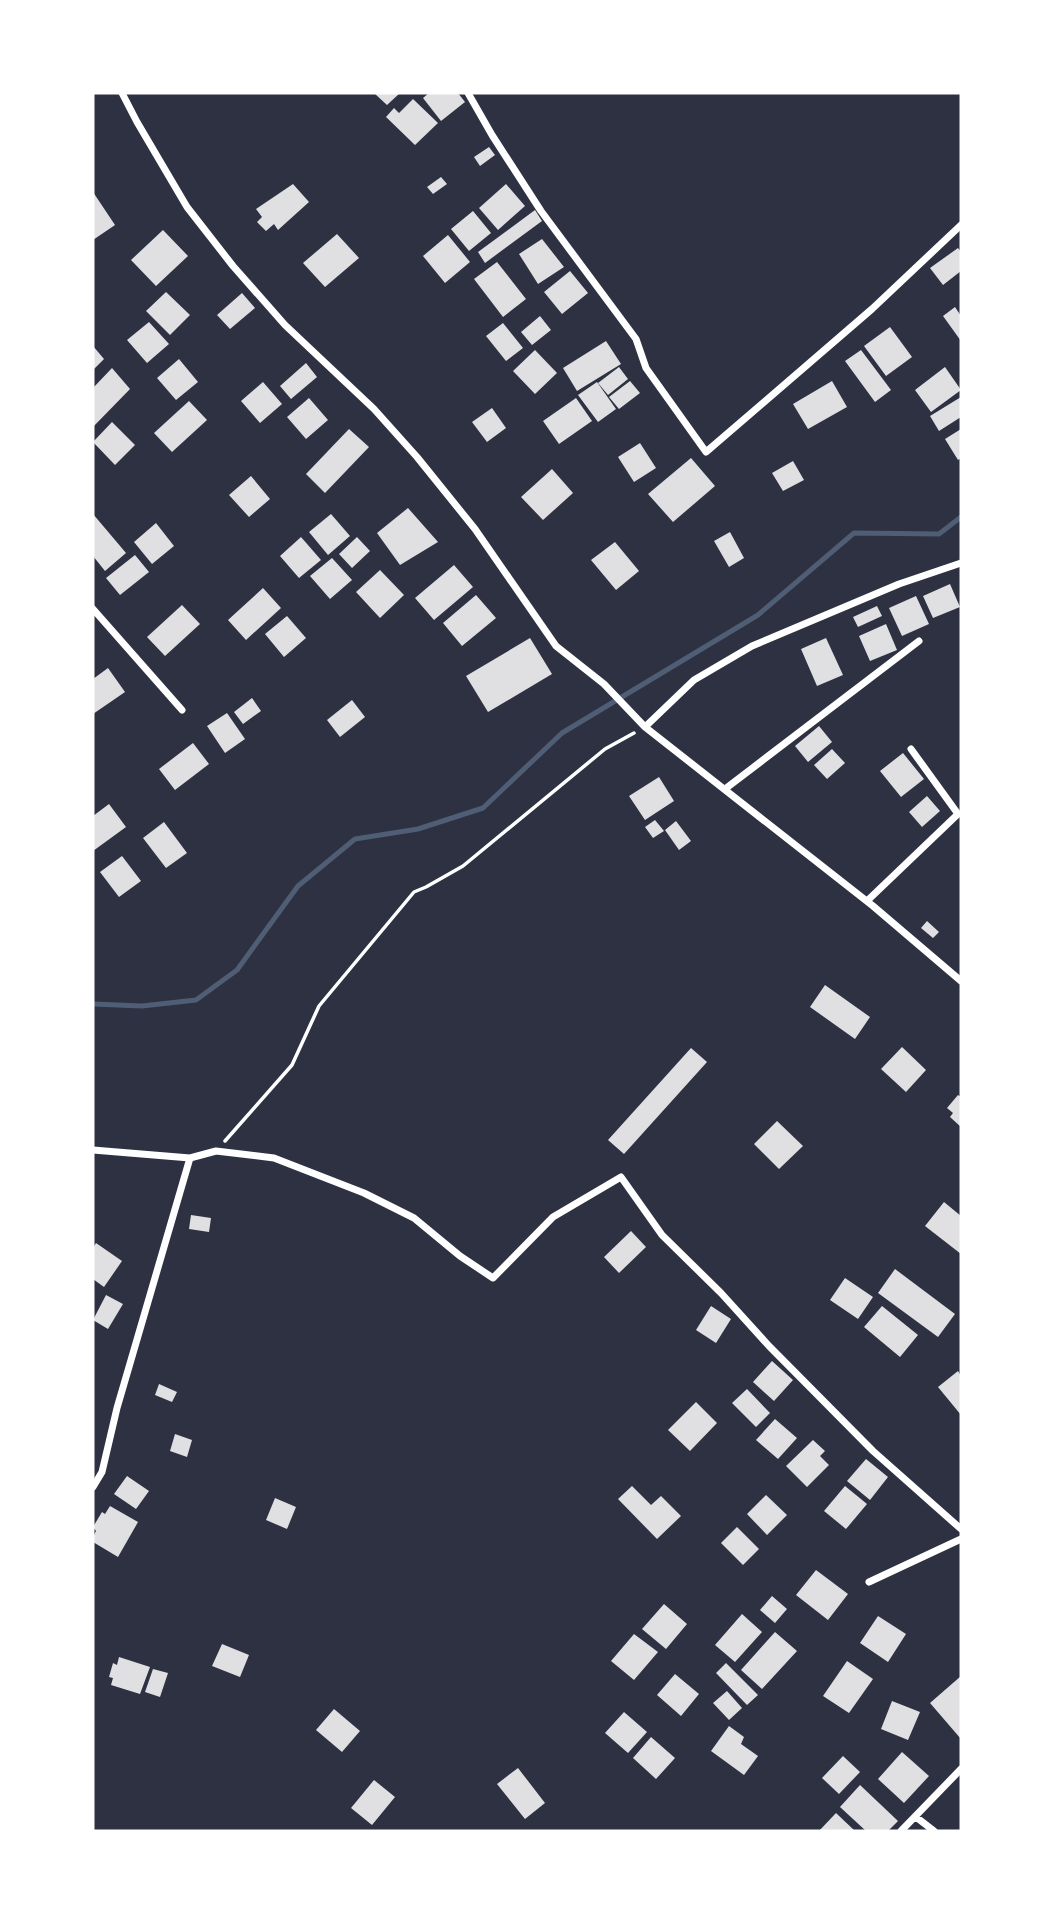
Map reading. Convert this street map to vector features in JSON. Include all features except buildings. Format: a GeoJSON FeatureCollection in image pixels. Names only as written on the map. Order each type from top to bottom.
{"type":"FeatureCollection","features":[{"type":"Feature","properties":{"kind":"street"},"geometry":{"type":"LineString","coordinates":[[122,93],[187,207],[233,266],[285,325],[374,409],[417,457],[475,529],[556,646],[604,684],[645,727],[867,901],[961,981]]}},
{"type":"Feature","properties":{"kind":"street"},"geometry":{"type":"LineString","coordinates":[[468,93],[541,211],[636,339],[646,368],[706,452],[872,309],[961,225]]}},
{"type":"Feature","properties":{"kind":"street"},"geometry":{"type":"LineString","coordinates":[[645,727],[694,680],[752,646],[900,584],[961,563]]}},
{"type":"Feature","properties":{"kind":"street"},"geometry":{"type":"LineString","coordinates":[[93,609],[182,710]]}},
{"type":"Feature","properties":{"kind":"street"},"geometry":{"type":"LineString","coordinates":[[725,789],[919,641]]}},
{"type":"Feature","properties":{"kind":"street"},"geometry":{"type":"LineString","coordinates":[[867,901],[958,814],[911,749]]}},
{"type":"Feature","properties":{"kind":"street"},"geometry":{"type":"LineString","coordinates":[[93,1150],[190,1158],[216,1151],[274,1158],[364,1194],[414,1218],[460,1256],[493,1278],[553,1217],[621,1177],[662,1235],[722,1293],[769,1346],[873,1451],[961,1529]]}},
{"type":"Feature","properties":{"kind":"street"},"geometry":{"type":"LineString","coordinates":[[93,1487],[102,1472],[117,1408],[190,1158]]}},
{"type":"Feature","properties":{"kind":"street"},"geometry":{"type":"LineString","coordinates":[[869,1582],[961,1539]]}},
{"type":"Feature","properties":{"kind":"street"},"geometry":{"type":"LineString","coordinates":[[901,1831],[961,1769]]}},
{"type":"Feature","properties":{"kind":"street"},"geometry":{"type":"LineString","coordinates":[[916,1817],[934,1831]]}},
{"type":"Feature","properties":{"kind":"path"},"geometry":{"type":"LineString","coordinates":[[216,1151],[243,1124],[292,1065],[319,1006],[414,892],[463,866],[605,749],[645,727]]}},
{"type":"Feature","properties":{"kind":"waterway"},"geometry":{"type":"LineString","coordinates":[[93,1004],[142,1006],[196,1000],[237,970],[298,886],[355,839],[418,829],[483,808],[562,733],[758,615],[854,533],[939,534],[961,517]]}}]}
